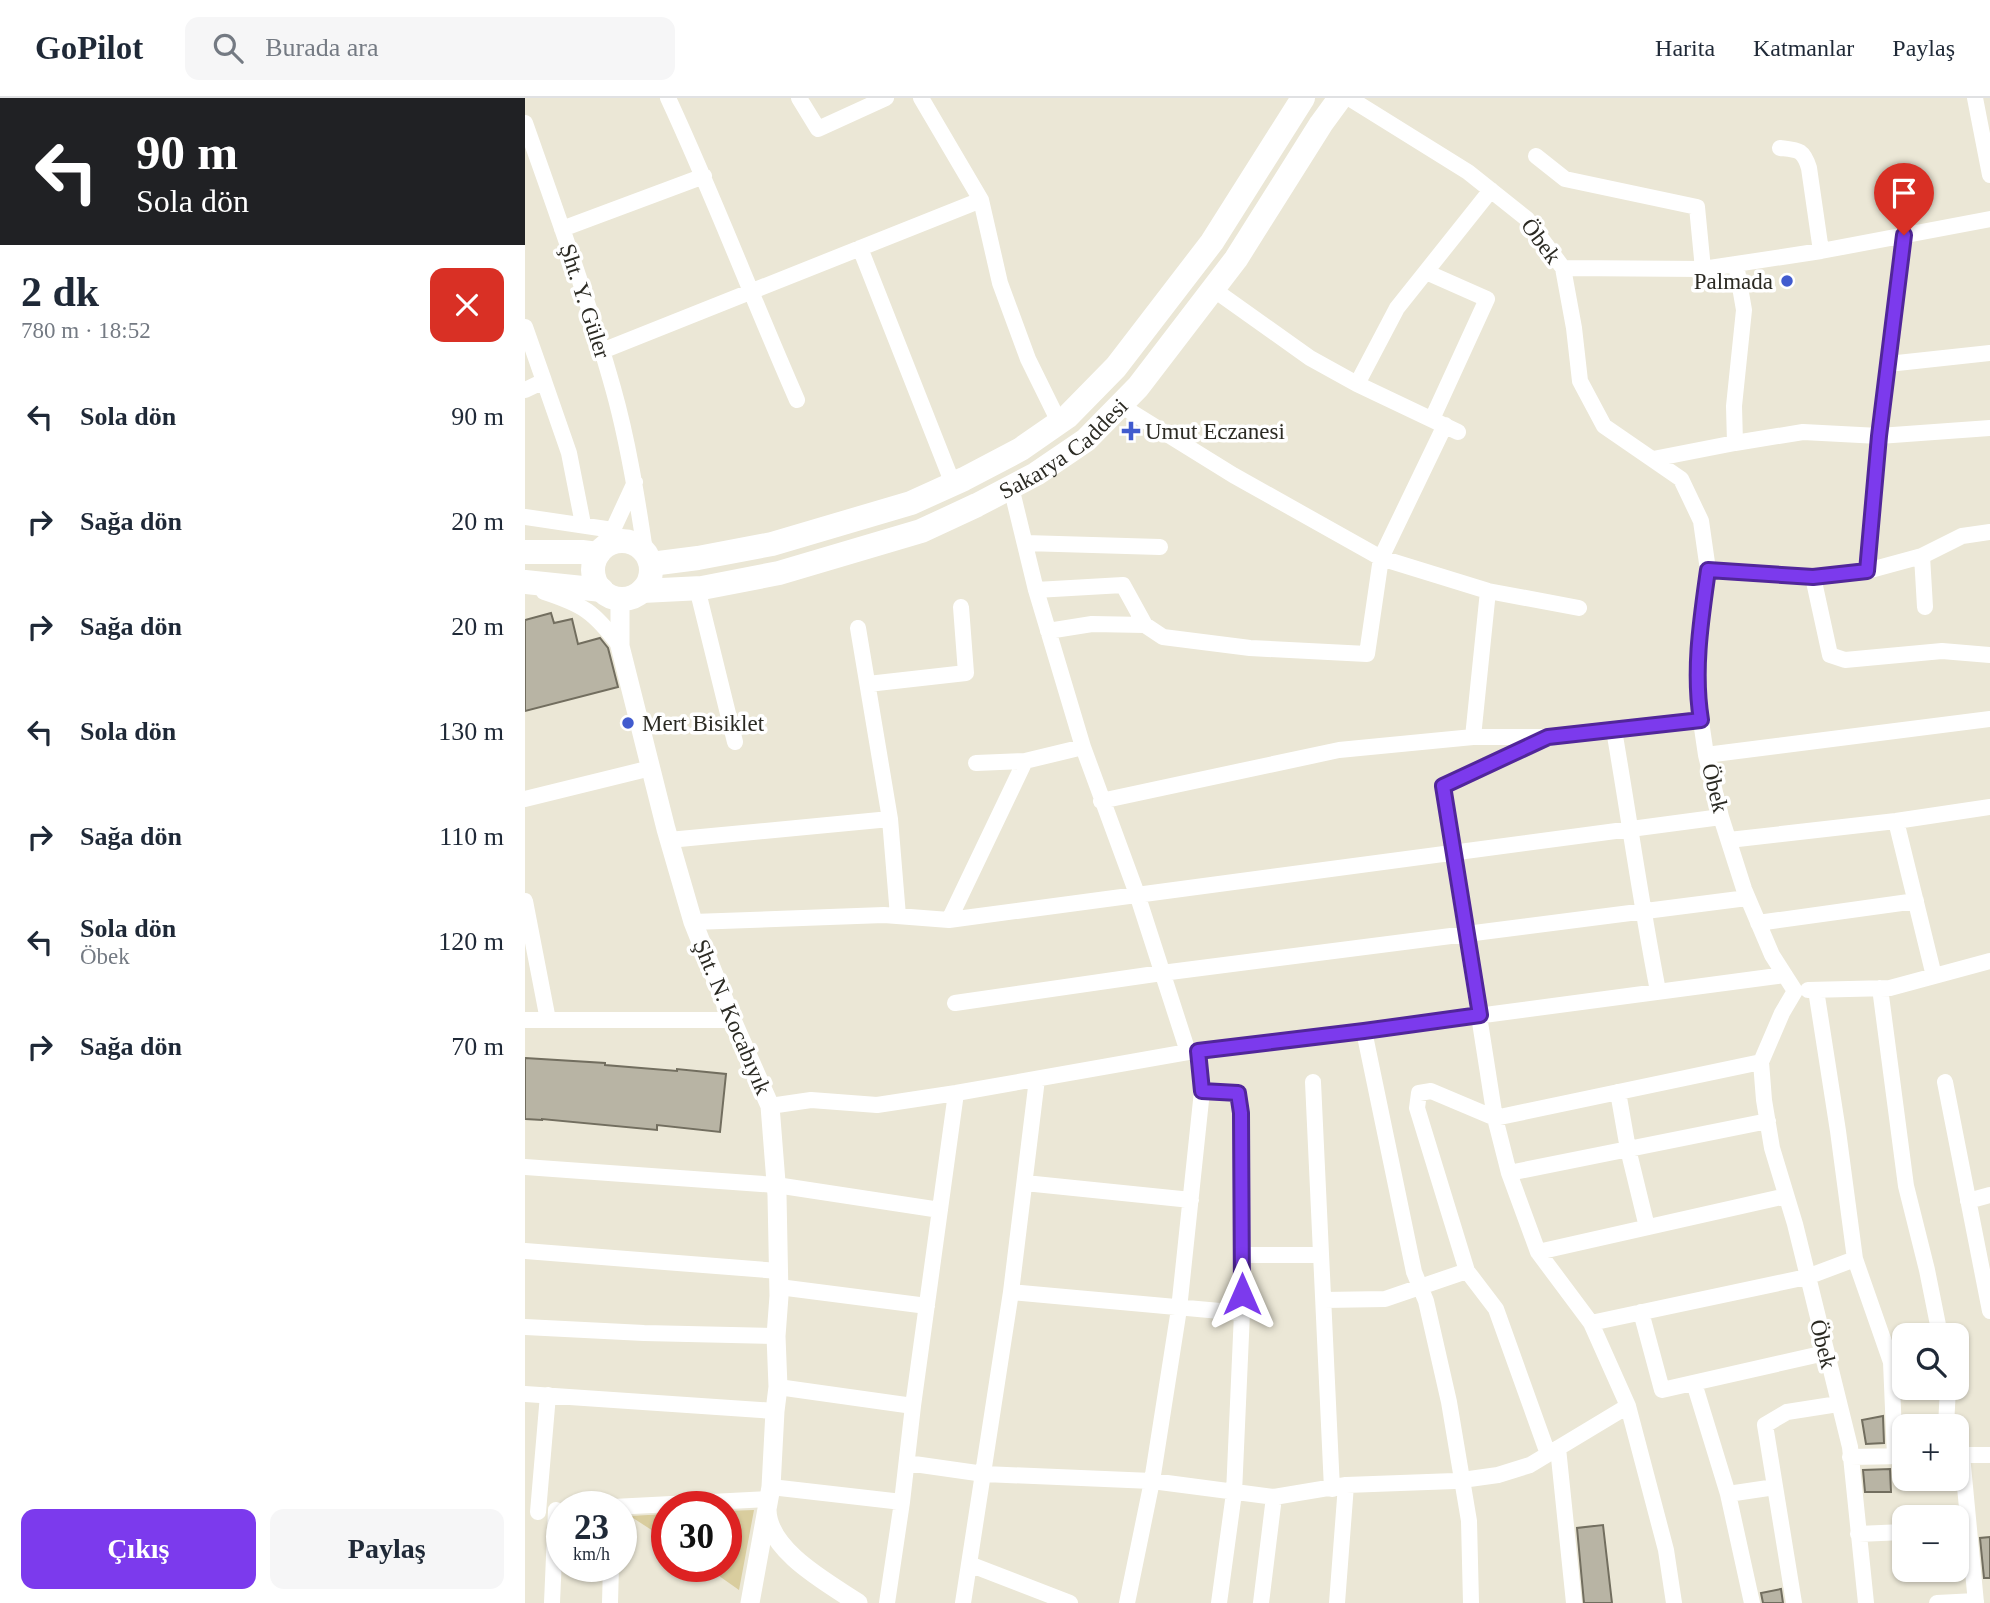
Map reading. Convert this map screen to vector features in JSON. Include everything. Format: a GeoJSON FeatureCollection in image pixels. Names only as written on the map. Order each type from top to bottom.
{"type":"FeatureCollection","features":[{"type":"Feature","properties":{"kind":"main road","name":"Sakarya Caddesi"},"geometry":{"type":"LineString","coordinates":[[648,558],[698,558],[772,544],[911,503],[1021,449],[1067,417],[1116,368],[1212,242],[1303,98]]}},
{"type":"Feature","properties":{"kind":"main road","name":"Sakarya Caddesi"},"geometry":{"type":"LineString","coordinates":[[525,584],[621,594],[697,588],[779,573],[921,531],[1036,474],[1086,440],[1138,387],[1236,259],[1340,98]]}},
{"type":"Feature","properties":{"kind":"main road"},"geometry":{"type":"LineString","coordinates":[[525,552],[582,552],[605,543],[628,541],[637,545],[648,558],[651,574],[648,583],[621,594],[597,583],[594,564],[605,543]]}},
{"type":"Feature","properties":{"kind":"street"},"geometry":{"type":"LineString","coordinates":[[668,98],[704,176],[797,400]]}},
{"type":"Feature","properties":{"kind":"street"},"geometry":{"type":"LineString","coordinates":[[799,98],[818,129],[886,98]]}},
{"type":"Feature","properties":{"kind":"street"},"geometry":{"type":"LineString","coordinates":[[921,98],[981,200],[1000,283],[1028,359],[1059,422]]}},
{"type":"Feature","properties":{"kind":"street","name":"Öbek"},"geometry":{"type":"LineString","coordinates":[[1349,98],[1468,172],[1527,219],[1563,268],[1580,381],[1604,426],[1681,480],[1701,521],[1708,570],[1699,633],[1698,701],[1706,755],[1721,817],[1747,898],[1772,955],[1795,991],[1782,1013],[1761,1062],[1772,1148],[1807,1277],[1850,1457],[1866,1603]]}},
{"type":"Feature","properties":{"kind":"street"},"geometry":{"type":"LineString","coordinates":[[1975,98],[1990,175]]}},
{"type":"Feature","properties":{"kind":"street","name":"Şht. Y. Güler"},"geometry":{"type":"LineString","coordinates":[[525,123],[529,144],[562,229],[614,389],[635,482],[648,558]]}},
{"type":"Feature","properties":{"kind":"street"},"geometry":{"type":"LineString","coordinates":[[1780,148],[1798,150],[1805,156],[1821,251]]}},
{"type":"Feature","properties":{"kind":"street"},"geometry":{"type":"LineString","coordinates":[[1536,156],[1565,179],[1697,207],[1703,269]]}},
{"type":"Feature","properties":{"kind":"street"},"geometry":{"type":"LineString","coordinates":[[562,229],[704,176]]}},
{"type":"Feature","properties":{"kind":"street"},"geometry":{"type":"LineString","coordinates":[[1357,384],[1397,308],[1491,190]]}},
{"type":"Feature","properties":{"kind":"street"},"geometry":{"type":"LineString","coordinates":[[602,351],[981,200]]}},
{"type":"Feature","properties":{"kind":"street"},"geometry":{"type":"LineString","coordinates":[[1563,268],[1703,269],[1821,251],[1990,219]]}},
{"type":"Feature","properties":{"kind":"street"},"geometry":{"type":"LineString","coordinates":[[1867,571],[1879,436],[1904,235]]}},
{"type":"Feature","properties":{"kind":"street"},"geometry":{"type":"LineString","coordinates":[[860,248],[953,484]]}},
{"type":"Feature","properties":{"kind":"street"},"geometry":{"type":"LineString","coordinates":[[1735,443],[1734,405],[1744,310],[1736,264]]}},
{"type":"Feature","properties":{"kind":"street"},"geometry":{"type":"LineString","coordinates":[[1036,590],[1123,585],[1145,625],[1163,637],[1250,648],[1367,654],[1381,558],[1445,425],[1463,354],[1487,299],[1426,272]]}},
{"type":"Feature","properties":{"kind":"street"},"geometry":{"type":"LineString","coordinates":[[1213,289],[1310,358],[1357,384],[1445,425]]}},
{"type":"Feature","properties":{"kind":"street"},"geometry":{"type":"LineString","coordinates":[[525,327],[569,453],[583,524]]}},
{"type":"Feature","properties":{"kind":"street"},"geometry":{"type":"LineString","coordinates":[[1888,364],[1990,353]]}},
{"type":"Feature","properties":{"kind":"street"},"geometry":{"type":"LineString","coordinates":[[525,390],[544,381]]}},
{"type":"Feature","properties":{"kind":"street"},"geometry":{"type":"LineString","coordinates":[[1120,405],[1234,475],[1381,558],[1488,591],[1579,608]]}},
{"type":"Feature","properties":{"kind":"street"},"geometry":{"type":"LineString","coordinates":[[1653,459],[1803,432],[1879,436],[1990,428]]}},
{"type":"Feature","properties":{"kind":"street"},"geometry":{"type":"LineString","coordinates":[[525,517],[583,524],[605,543],[635,482]]}},
{"type":"Feature","properties":{"kind":"street"},"geometry":{"type":"LineString","coordinates":[[1011,487],[1036,590],[1083,747],[1162,973],[1193,1051],[1202,1091],[1179,1309],[1152,1482],[1127,1603]]}},
{"type":"Feature","properties":{"kind":"street"},"geometry":{"type":"LineString","coordinates":[[1708,570],[1813,577],[1867,571],[1922,556],[1962,536],[1990,532]]}},
{"type":"Feature","properties":{"kind":"street"},"geometry":{"type":"LineString","coordinates":[[1025,543],[1160,547]]}},
{"type":"Feature","properties":{"kind":"street"},"geometry":{"type":"LineString","coordinates":[[1922,556],[1925,607]]}},
{"type":"Feature","properties":{"kind":"street"},"geometry":{"type":"LineString","coordinates":[[1813,577],[1830,656],[1845,660],[1943,651],[1990,655]]}},
{"type":"Feature","properties":{"kind":"street"},"geometry":{"type":"LineString","coordinates":[[525,584],[574,602],[600,620],[620,646]]}},
{"type":"Feature","properties":{"kind":"street"},"geometry":{"type":"LineString","coordinates":[[697,588],[735,742]]}},
{"type":"Feature","properties":{"kind":"street"},"geometry":{"type":"LineString","coordinates":[[1473,737],[1488,591]]}},
{"type":"Feature","properties":{"kind":"street","name":"Şht. N. Kocabıyık"},"geometry":{"type":"LineString","coordinates":[[621,594],[620,646],[650,768],[693,922],[770,1106],[779,1279],[776,1336],[778,1387],[770,1493],[750,1603]]}},
{"type":"Feature","properties":{"kind":"street"},"geometry":{"type":"LineString","coordinates":[[868,684],[966,673],[961,607]]}},
{"type":"Feature","properties":{"kind":"street"},"geometry":{"type":"LineString","coordinates":[[1048,631],[1092,624],[1145,625]]}},
{"type":"Feature","properties":{"kind":"street"},"geometry":{"type":"LineString","coordinates":[[858,628],[890,820],[898,916]]}},
{"type":"Feature","properties":{"kind":"street"},"geometry":{"type":"LineString","coordinates":[[1706,755],[1990,719]]}},
{"type":"Feature","properties":{"kind":"street"},"geometry":{"type":"LineString","coordinates":[[1101,801],[1339,750],[1473,737],[1548,737],[1701,720]]}},
{"type":"Feature","properties":{"kind":"street"},"geometry":{"type":"LineString","coordinates":[[1614,730],[1642,911],[1658,991]]}},
{"type":"Feature","properties":{"kind":"street"},"geometry":{"type":"LineString","coordinates":[[1548,737],[1443,786],[1495,1118],[1509,1173],[1538,1252],[1591,1323],[1628,1406],[1666,1550],[1674,1603]]}},
{"type":"Feature","properties":{"kind":"street"},"geometry":{"type":"LineString","coordinates":[[976,763],[1025,761],[1083,747]]}},
{"type":"Feature","properties":{"kind":"street"},"geometry":{"type":"LineString","coordinates":[[949,920],[1025,761]]}},
{"type":"Feature","properties":{"kind":"street"},"geometry":{"type":"LineString","coordinates":[[525,799],[650,768]]}},
{"type":"Feature","properties":{"kind":"street"},"geometry":{"type":"LineString","coordinates":[[1729,840],[1990,807]]}},
{"type":"Feature","properties":{"kind":"street"},"geometry":{"type":"LineString","coordinates":[[693,922],[898,916],[949,920],[1721,817]]}},
{"type":"Feature","properties":{"kind":"street"},"geometry":{"type":"LineString","coordinates":[[670,840],[890,820]]}},
{"type":"Feature","properties":{"kind":"street"},"geometry":{"type":"LineString","coordinates":[[1896,821],[1934,976]]}},
{"type":"Feature","properties":{"kind":"street"},"geometry":{"type":"LineString","coordinates":[[955,1003],[1162,973],[1747,898]]}},
{"type":"Feature","properties":{"kind":"street"},"geometry":{"type":"LineString","coordinates":[[525,901],[530,958],[548,1020]]}},
{"type":"Feature","properties":{"kind":"street"},"geometry":{"type":"LineString","coordinates":[[1758,923],[1916,901]]}},
{"type":"Feature","properties":{"kind":"street"},"geometry":{"type":"LineString","coordinates":[[1795,991],[1890,988],[1934,976],[1989,967]]}},
{"type":"Feature","properties":{"kind":"street"},"geometry":{"type":"LineString","coordinates":[[770,1106],[811,1100],[877,1105],[1193,1051],[1785,975]]}},
{"type":"Feature","properties":{"kind":"street"},"geometry":{"type":"LineString","coordinates":[[1880,988],[1906,1186],[1938,1323]]}},
{"type":"Feature","properties":{"kind":"street"},"geometry":{"type":"LineString","coordinates":[[1816,990],[1855,1259],[1891,1362],[1896,1414]]}},
{"type":"Feature","properties":{"kind":"street"},"geometry":{"type":"LineString","coordinates":[[525,1020],[732,1020]]}},
{"type":"Feature","properties":{"kind":"street"},"geometry":{"type":"LineString","coordinates":[[1364,1031],[1413,1272],[1421,1288],[1449,1402],[1469,1521],[1471,1603]]}},
{"type":"Feature","properties":{"kind":"street"},"geometry":{"type":"LineString","coordinates":[[1574,1603],[1553,1451],[1496,1309],[1467,1271],[1417,1108],[1419,1093],[1431,1091],[1495,1118],[1761,1062]]}},
{"type":"Feature","properties":{"kind":"street"},"geometry":{"type":"LineString","coordinates":[[963,1603],[1011,1292],[1037,1079]]}},
{"type":"Feature","properties":{"kind":"street"},"geometry":{"type":"LineString","coordinates":[[1313,1082],[1321,1255],[1339,1487],[1337,1603]]}},
{"type":"Feature","properties":{"kind":"street"},"geometry":{"type":"LineString","coordinates":[[1945,1082],[1990,1311]]}},
{"type":"Feature","properties":{"kind":"street"},"geometry":{"type":"LineString","coordinates":[[1202,1091],[1238,1093],[1241,1113],[1242,1313],[1234,1493],[1219,1603]]}},
{"type":"Feature","properties":{"kind":"street"},"geometry":{"type":"LineString","coordinates":[[1618,1092],[1628,1149],[1647,1227]]}},
{"type":"Feature","properties":{"kind":"street"},"geometry":{"type":"LineString","coordinates":[[887,1603],[956,1093]]}},
{"type":"Feature","properties":{"kind":"street"},"geometry":{"type":"LineString","coordinates":[[1509,1173],[1768,1121]]}},
{"type":"Feature","properties":{"kind":"street"},"geometry":{"type":"LineString","coordinates":[[525,1167],[776,1185],[940,1210]]}},
{"type":"Feature","properties":{"kind":"street"},"geometry":{"type":"LineString","coordinates":[[1025,1183],[1191,1200]]}},
{"type":"Feature","properties":{"kind":"street"},"geometry":{"type":"LineString","coordinates":[[1968,1201],[1990,1195]]}},
{"type":"Feature","properties":{"kind":"street"},"geometry":{"type":"LineString","coordinates":[[1538,1252],[1786,1196]]}},
{"type":"Feature","properties":{"kind":"street"},"geometry":{"type":"LineString","coordinates":[[525,1251],[779,1279],[927,1306]]}},
{"type":"Feature","properties":{"kind":"street"},"geometry":{"type":"LineString","coordinates":[[1242,1255],[1321,1255]]}},
{"type":"Feature","properties":{"kind":"street"},"geometry":{"type":"LineString","coordinates":[[1591,1323],[1807,1277],[1855,1259]]}},
{"type":"Feature","properties":{"kind":"street"},"geometry":{"type":"LineString","coordinates":[[1324,1300],[1385,1299],[1467,1271]]}},
{"type":"Feature","properties":{"kind":"street"},"geometry":{"type":"LineString","coordinates":[[1011,1292],[1242,1313]]}},
{"type":"Feature","properties":{"kind":"street"},"geometry":{"type":"LineString","coordinates":[[1641,1312],[1662,1390],[1825,1353]]}},
{"type":"Feature","properties":{"kind":"street"},"geometry":{"type":"LineString","coordinates":[[525,1327],[776,1336]]}},
{"type":"Feature","properties":{"kind":"street"},"geometry":{"type":"LineString","coordinates":[[1694,1383],[1728,1494],[1752,1603]]}},
{"type":"Feature","properties":{"kind":"street"},"geometry":{"type":"LineString","coordinates":[[778,1387],[913,1406]]}},
{"type":"Feature","properties":{"kind":"street"},"geometry":{"type":"LineString","coordinates":[[525,1394],[775,1411]]}},
{"type":"Feature","properties":{"kind":"street"},"geometry":{"type":"LineString","coordinates":[[531,1513],[548,1395]]}},
{"type":"Feature","properties":{"kind":"street"},"geometry":{"type":"LineString","coordinates":[[1794,1603],[1765,1425],[1787,1412],[1838,1404]]}},
{"type":"Feature","properties":{"kind":"street"},"geometry":{"type":"LineString","coordinates":[[907,1463],[984,1474],[1152,1482],[1274,1497],[1339,1487],[1462,1480],[1497,1475],[1530,1465],[1628,1406]]}},
{"type":"Feature","properties":{"kind":"street"},"geometry":{"type":"LineString","coordinates":[[1969,1455],[1990,1455]]}},
{"type":"Feature","properties":{"kind":"street"},"geometry":{"type":"LineString","coordinates":[[1850,1457],[1892,1456]]}},
{"type":"Feature","properties":{"kind":"street"},"geometry":{"type":"LineString","coordinates":[[1728,1494],[1775,1487]]}},
{"type":"Feature","properties":{"kind":"street"},"geometry":{"type":"LineString","coordinates":[[637,1505],[770,1493],[902,1502]]}},
{"type":"Feature","properties":{"kind":"street"},"geometry":{"type":"LineString","coordinates":[[770,1493],[767,1514],[780,1545],[800,1563],[858,1603]]}},
{"type":"Feature","properties":{"kind":"street"},"geometry":{"type":"LineString","coordinates":[[1261,1603],[1274,1497]]}},
{"type":"Feature","properties":{"kind":"street"},"geometry":{"type":"LineString","coordinates":[[1858,1534],[1892,1533]]}},
{"type":"Feature","properties":{"kind":"street"},"geometry":{"type":"LineString","coordinates":[[1937,1603],[1976,1602],[1969,1563]]}},
{"type":"Feature","properties":{"kind":"street"},"geometry":{"type":"LineString","coordinates":[[969,1564],[1070,1603]]}},
{"type":"Feature","properties":{"kind":"street"},"geometry":{"type":"LineString","coordinates":[[552,1603],[554,1582]]}},
{"type":"Feature","properties":{"kind":"street"},"geometry":{"type":"LineString","coordinates":[[610,1603],[611,1582]]}},
{"type":"Feature","properties":{"kind":"shaded area"},"geometry":{"type":"Polygon","coordinates":[[[742,1510],[754,1510],[742,1574],[742,1510]]]}},
{"type":"Feature","properties":{"kind":"shaded area"},"geometry":{"type":"Polygon","coordinates":[[[651,1515],[651,1530],[637,1521],[637,1516],[651,1515]]]}},
{"type":"Feature","properties":{"kind":"shaded area"},"geometry":{"type":"Polygon","coordinates":[[[728,1582],[740,1582],[739,1590],[728,1582]]]}},
{"type":"Feature","properties":{"kind":"building"},"geometry":{"type":"Polygon","coordinates":[[[551,613],[554,623],[572,619],[578,644],[600,638],[608,648],[618,687],[525,711],[525,620],[551,613]]]}},
{"type":"Feature","properties":{"kind":"building"},"geometry":{"type":"Polygon","coordinates":[[[525,1058],[726,1074],[720,1132],[657,1125],[657,1130],[525,1119],[525,1058]]]}},
{"type":"Feature","properties":{"kind":"building"},"geometry":{"type":"Polygon","coordinates":[[[1883,1416],[1884,1443],[1866,1444],[1862,1420],[1883,1416]]]}},
{"type":"Feature","properties":{"kind":"building"},"geometry":{"type":"Polygon","coordinates":[[[1890,1469],[1891,1492],[1865,1492],[1863,1470],[1890,1469]]]}},
{"type":"Feature","properties":{"kind":"building"},"geometry":{"type":"Polygon","coordinates":[[[1603,1525],[1612,1603],[1584,1603],[1577,1528],[1603,1525]]]}},
{"type":"Feature","properties":{"kind":"building"},"geometry":{"type":"Polygon","coordinates":[[[1990,1537],[1990,1578],[1984,1578],[1980,1538],[1990,1537]]]}},
{"type":"Feature","properties":{"kind":"building"},"geometry":{"type":"Polygon","coordinates":[[[1781,1589],[1783,1603],[1763,1603],[1761,1593],[1781,1589]]]}},
{"type":"Feature","properties":{"kind":"place","name":"Palmada"},"geometry":{"type":"Point","coordinates":[1787,281]}},
{"type":"Feature","properties":{"kind":"place","name":"Umut Eczanesi"},"geometry":{"type":"Point","coordinates":[1131,431]}},
{"type":"Feature","properties":{"kind":"place","name":"Mert Bisiklet"},"geometry":{"type":"Point","coordinates":[628,723]}},
{"type":"Feature","properties":{"kind":"route"},"geometry":{"type":"LineString","coordinates":[[1242,1294],[1241,1113],[1238,1093],[1202,1091],[1198,1051],[1480,1015],[1443,786],[1548,737],[1701,720],[1698,701],[1699,633],[1708,570],[1813,577],[1867,571],[1879,436],[1904,235]]}}]}
